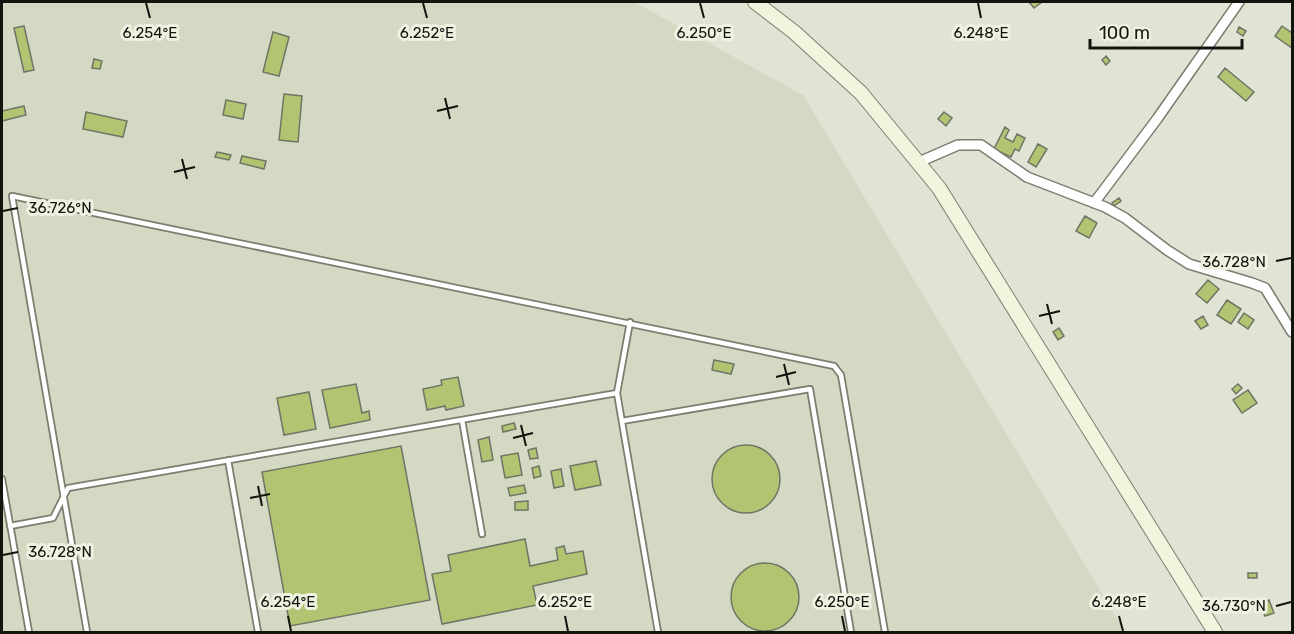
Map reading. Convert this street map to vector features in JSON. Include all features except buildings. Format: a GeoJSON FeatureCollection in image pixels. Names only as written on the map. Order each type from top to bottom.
{"type":"FeatureCollection","features":[{"type":"Feature","properties":{"kind":"main road"},"geometry":{"type":"LineString","coordinates":[[755,2],[794,32],[861,93],[919,162],[958,218],[1215,633]]}},
{"type":"Feature","properties":{"kind":"street"},"geometry":{"type":"LineString","coordinates":[[1094,203],[1157,119],[1239,2]]}},
{"type":"Feature","properties":{"kind":"street"},"geometry":{"type":"LineString","coordinates":[[919,162],[958,145],[981,145],[1027,177],[1094,203],[1125,218],[1189,264],[1265,288],[1293,332]]}},
{"type":"Feature","properties":{"kind":"lane"},"geometry":{"type":"LineString","coordinates":[[87,633],[12,195],[830,364],[839,370],[845,397],[885,633]]}},
{"type":"Feature","properties":{"kind":"lane"},"geometry":{"type":"LineString","coordinates":[[630,322],[617,393],[658,633]]}},
{"type":"Feature","properties":{"kind":"lane"},"geometry":{"type":"LineString","coordinates":[[622,421],[810,389],[852,633]]}},
{"type":"Feature","properties":{"kind":"lane"},"geometry":{"type":"LineString","coordinates":[[10,526],[53,518],[68,488],[617,393]]}},
{"type":"Feature","properties":{"kind":"lane"},"geometry":{"type":"LineString","coordinates":[[462,420],[482,534]]}},
{"type":"Feature","properties":{"kind":"lane"},"geometry":{"type":"LineString","coordinates":[[228,460],[258,633]]}},
{"type":"Feature","properties":{"kind":"lane"},"geometry":{"type":"LineString","coordinates":[[2,478],[29,633]]}},
{"type":"Feature","properties":{"kind":"shaded area"},"geometry":{"type":"Polygon","coordinates":[[[2,2],[634,2],[803,95],[1125,632],[2,632],[2,2]]]}}]}
